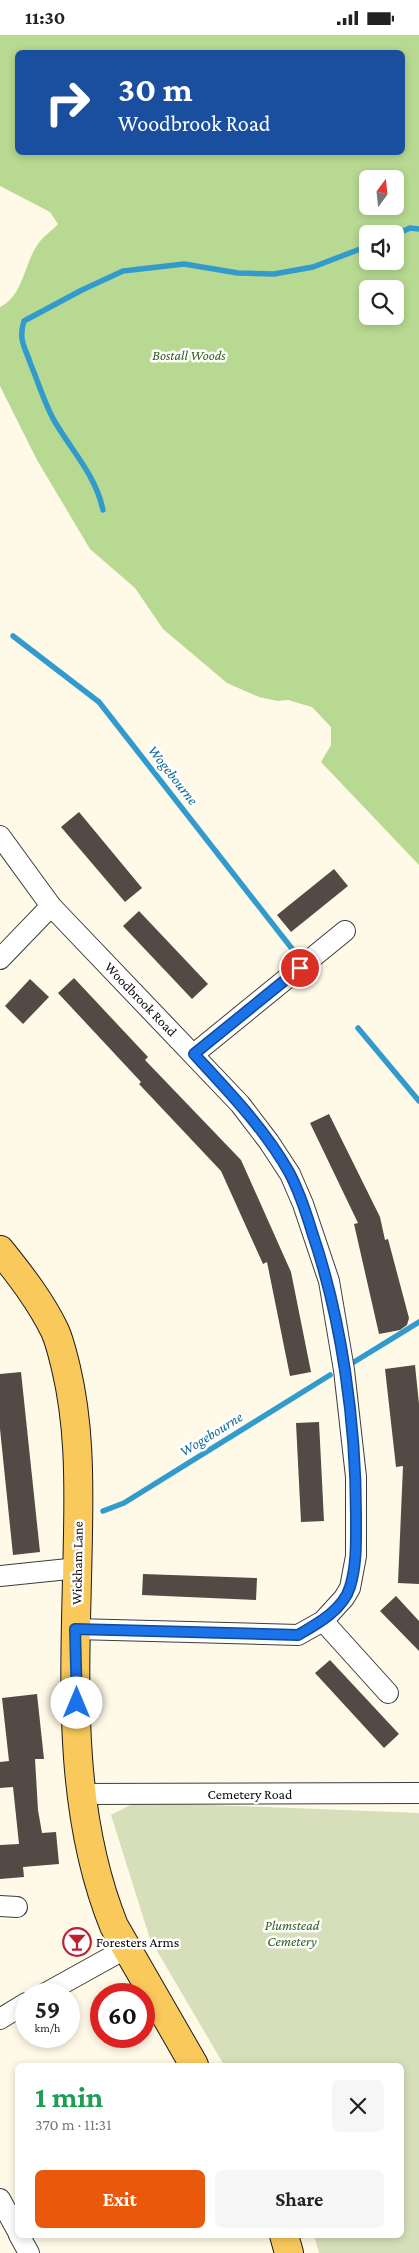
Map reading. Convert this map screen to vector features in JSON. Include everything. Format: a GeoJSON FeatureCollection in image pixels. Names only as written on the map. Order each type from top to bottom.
{"type":"FeatureCollection","features":[{"type":"Feature","properties":{"kind":"main road","name":"Wickham Lane"},"geometry":{"type":"LineString","coordinates":[[0,1250],[28,1285],[56,1332],[68,1376],[76,1425],[79,1460],[78,1568],[75,1629],[80,1795],[105,1903],[114,1926],[193,2063]]}},
{"type":"Feature","properties":{"kind":"main road"},"geometry":{"type":"LineString","coordinates":[[285,2238],[289,2253]]}},
{"type":"Feature","properties":{"kind":"street","name":"Woodbrook Road"},"geometry":{"type":"LineString","coordinates":[[0,836],[51,906],[240,1104],[290,1173],[303,1204],[329,1281],[344,1370],[356,1477],[356,1556],[350,1588],[344,1599],[323,1621],[298,1635],[75,1629]]}},
{"type":"Feature","properties":{"kind":"street"},"geometry":{"type":"LineString","coordinates":[[0,959],[51,906]]}},
{"type":"Feature","properties":{"kind":"street"},"geometry":{"type":"LineString","coordinates":[[194,1054],[345,931]]}},
{"type":"Feature","properties":{"kind":"street"},"geometry":{"type":"LineString","coordinates":[[0,1577],[78,1568]]}},
{"type":"Feature","properties":{"kind":"street"},"geometry":{"type":"LineString","coordinates":[[323,1621],[388,1693]]}},
{"type":"Feature","properties":{"kind":"street","name":"Cemetery Road"},"geometry":{"type":"LineString","coordinates":[[80,1795],[419,1793]]}},
{"type":"Feature","properties":{"kind":"street"},"geometry":{"type":"LineString","coordinates":[[64,1983],[127,1948]]}},
{"type":"Feature","properties":{"kind":"street"},"geometry":{"type":"LineString","coordinates":[[0,2019],[15,2010]]}},
{"type":"Feature","properties":{"kind":"street"},"geometry":{"type":"LineString","coordinates":[[1,2202],[15,2228]]}},
{"type":"Feature","properties":{"kind":"street"},"geometry":{"type":"LineString","coordinates":[[20,2238],[28,2253]]}},
{"type":"Feature","properties":{"kind":"green space","name":"Bostall Woods"},"geometry":{"type":"Polygon","coordinates":[[[0,35],[419,35],[419,865],[321,762],[331,745],[331,727],[312,707],[288,700],[278,701],[259,697],[227,683],[163,629],[135,588],[90,549],[37,460],[0,386],[0,307],[8,302],[19,287],[34,251],[42,238],[58,224],[50,212],[0,186],[0,35]]]}},
{"type":"Feature","properties":{"kind":"green space","name":"Plumstead Cemetery"},"geometry":{"type":"Polygon","coordinates":[[[136,1802],[419,1813],[419,2253],[319,2253],[315,2238],[404,2238],[404,2063],[223,2063],[150,1939],[111,1815],[136,1802]]]}},
{"type":"Feature","properties":{"kind":"building"},"geometry":{"type":"Polygon","coordinates":[[[79,812],[142,888],[125,902],[61,827],[79,812]]]}},
{"type":"Feature","properties":{"kind":"building"},"geometry":{"type":"Polygon","coordinates":[[[334,869],[348,886],[291,932],[277,915],[334,869]]]}},
{"type":"Feature","properties":{"kind":"building"},"geometry":{"type":"Polygon","coordinates":[[[139,911],[208,984],[192,999],[123,926],[139,911]]]}},
{"type":"Feature","properties":{"kind":"building"},"geometry":{"type":"Polygon","coordinates":[[[74,978],[148,1057],[145,1060],[241,1160],[291,1272],[311,1372],[290,1376],[267,1262],[263,1264],[221,1171],[139,1084],[141,1082],[58,993],[74,978]]]}},
{"type":"Feature","properties":{"kind":"building"},"geometry":{"type":"Polygon","coordinates":[[[30,979],[49,997],[23,1024],[5,1006],[30,979]]]}},
{"type":"Feature","properties":{"kind":"building"},"geometry":{"type":"Polygon","coordinates":[[[329,1114],[380,1217],[385,1240],[388,1239],[409,1318],[407,1325],[400,1330],[379,1334],[354,1224],[358,1223],[310,1123],[329,1114]]]}},
{"type":"Feature","properties":{"kind":"building"},"geometry":{"type":"Polygon","coordinates":[[[415,1365],[419,1404],[419,1584],[398,1583],[403,1466],[396,1467],[385,1369],[415,1365]]]}},
{"type":"Feature","properties":{"kind":"building"},"geometry":{"type":"Polygon","coordinates":[[[21,1372],[40,1552],[13,1555],[0,1429],[0,1374],[21,1372]]]}},
{"type":"Feature","properties":{"kind":"building"},"geometry":{"type":"Polygon","coordinates":[[[319,1422],[324,1521],[301,1522],[296,1423],[319,1422]]]}},
{"type":"Feature","properties":{"kind":"building"},"geometry":{"type":"Polygon","coordinates":[[[143,1574],[257,1578],[256,1600],[142,1595],[143,1574]]]}},
{"type":"Feature","properties":{"kind":"building"},"geometry":{"type":"Polygon","coordinates":[[[396,1596],[419,1621],[419,1651],[380,1611],[396,1596]]]}},
{"type":"Feature","properties":{"kind":"building"},"geometry":{"type":"Polygon","coordinates":[[[330,1660],[399,1734],[384,1748],[315,1673],[330,1660]]]}},
{"type":"Feature","properties":{"kind":"building"},"geometry":{"type":"Polygon","coordinates":[[[37,1694],[44,1759],[35,1759],[38,1810],[42,1833],[56,1832],[59,1864],[23,1867],[24,1877],[0,1879],[0,1845],[19,1844],[13,1787],[0,1788],[0,1762],[9,1761],[2,1698],[37,1694]]]}},
{"type":"Feature","properties":{"kind":"waterway"},"geometry":{"type":"LineString","coordinates":[[404,231],[410,228],[419,229]]}},
{"type":"Feature","properties":{"kind":"waterway"},"geometry":{"type":"LineString","coordinates":[[103,510],[95,486],[55,422],[45,402],[23,343],[22,328],[24,321],[82,290],[123,271],[184,264],[238,273],[274,274],[313,267],[359,249]]}},
{"type":"Feature","properties":{"kind":"waterway","name":"Wogebourne"},"geometry":{"type":"LineString","coordinates":[[13,636],[99,702],[293,950]]}},
{"type":"Feature","properties":{"kind":"waterway","name":"Wogebourne"},"geometry":{"type":"LineString","coordinates":[[358,1028],[419,1101]]}},
{"type":"Feature","properties":{"kind":"waterway","name":"Wogebourne"},"geometry":{"type":"LineString","coordinates":[[354,1362],[419,1322]]}},
{"type":"Feature","properties":{"kind":"waterway","name":"Wogebourne"},"geometry":{"type":"LineString","coordinates":[[103,1511],[124,1503],[330,1375]]}},
{"type":"Feature","properties":{"kind":"place","name":"Foresters Arms"},"geometry":{"type":"Point","coordinates":[77,1942]}},
{"type":"Feature","properties":{"kind":"route"},"geometry":{"type":"LineString","coordinates":[[77,1703],[75,1629],[298,1635],[323,1621],[344,1599],[350,1588],[356,1556],[356,1477],[344,1370],[329,1281],[303,1204],[290,1173],[240,1104],[194,1054],[300,968]]}}]}
